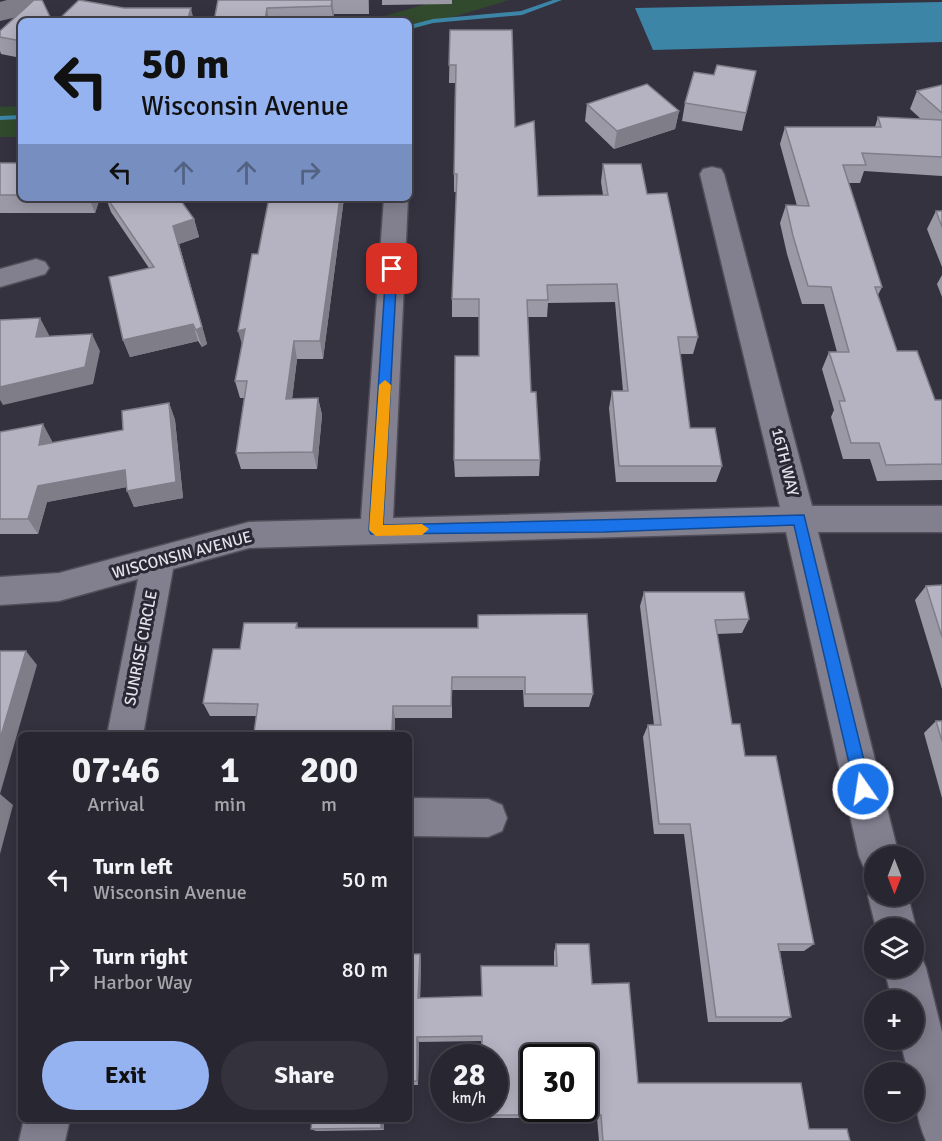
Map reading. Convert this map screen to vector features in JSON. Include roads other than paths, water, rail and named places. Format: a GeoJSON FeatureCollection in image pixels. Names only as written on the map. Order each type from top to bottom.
{"type":"FeatureCollection","features":[{"type":"Feature","properties":{"kind":"street","name":"16TH WAY"},"geometry":{"type":"LineString","coordinates":[[711,174],[799,519],[877,846]]}},
{"type":"Feature","properties":{"kind":"street"},"geometry":{"type":"LineString","coordinates":[[376,530],[396,201]]}},
{"type":"Feature","properties":{"kind":"street"},"geometry":{"type":"LineString","coordinates":[[0,278],[36,268]]}},
{"type":"Feature","properties":{"kind":"street","name":"WISCONSIN AVENUE"},"geometry":{"type":"LineString","coordinates":[[0,591],[58,587],[249,535],[799,519],[942,519]]}},
{"type":"Feature","properties":{"kind":"street","name":"SUNRISE CIRCLE"},"geometry":{"type":"LineString","coordinates":[[126,732],[158,561]]}},
{"type":"Feature","properties":{"kind":"street"},"geometry":{"type":"LineString","coordinates":[[412,817],[488,818]]}},
{"type":"Feature","properties":{"kind":"street"},"geometry":{"type":"LineString","coordinates":[[924,1049],[942,1126]]}},
{"type":"Feature","properties":{"kind":"street"},"geometry":{"type":"LineString","coordinates":[[42,1141],[46,1122]]}},
{"type":"Feature","properties":{"kind":"water"},"geometry":{"type":"Polygon","coordinates":[[[942,2],[942,42],[653,50],[635,8],[942,2]]]}},
{"type":"Feature","properties":{"kind":"waterway"},"geometry":{"type":"LineString","coordinates":[[412,26],[433,21],[522,13],[559,0]]}},
{"type":"Feature","properties":{"kind":"waterway"},"geometry":{"type":"LineString","coordinates":[[0,118],[18,117]]}}]}
